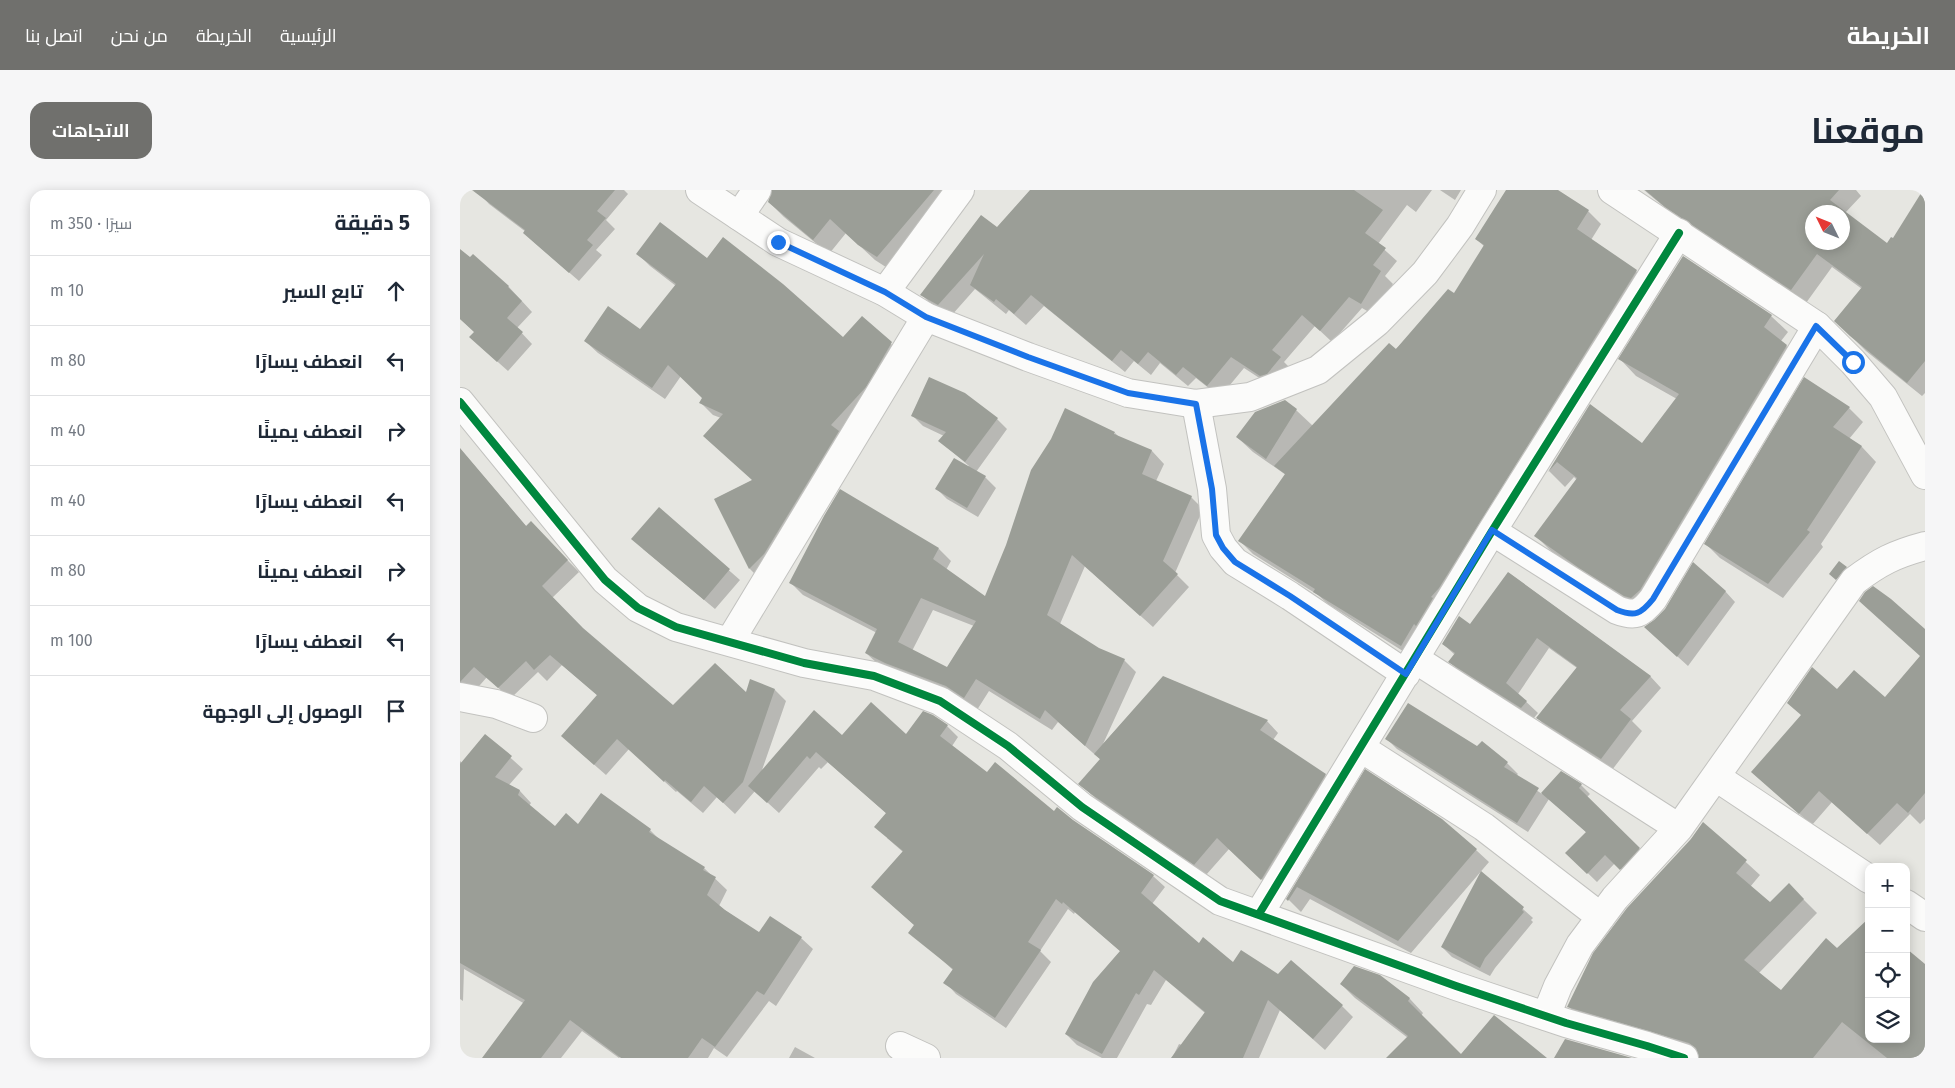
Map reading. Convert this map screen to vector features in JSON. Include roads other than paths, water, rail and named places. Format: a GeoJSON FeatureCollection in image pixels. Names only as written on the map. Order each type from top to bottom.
{"type":"FeatureCollection","features":[{"type":"Feature","properties":{"kind":"street"},"geometry":{"type":"LineString","coordinates":[[700,190],[778,242],[885,292],[926,317],[1028,357],[1128,393],[1196,404],[1250,397],[1318,370],[1377,322],[1425,273],[1460,226],[1482,190]]}},
{"type":"Feature","properties":{"kind":"street"},"geometry":{"type":"LineString","coordinates":[[739,216],[756,190]]}},
{"type":"Feature","properties":{"kind":"street"},"geometry":{"type":"LineString","coordinates":[[885,292],[960,190]]}},
{"type":"Feature","properties":{"kind":"street"},"geometry":{"type":"LineString","coordinates":[[1612,190],[1816,326],[1853,362],[1883,397],[1925,475]]}},
{"type":"Feature","properties":{"kind":"street"},"geometry":{"type":"LineString","coordinates":[[1259,914],[1492,530],[1679,233]]}},
{"type":"Feature","properties":{"kind":"street"},"geometry":{"type":"LineString","coordinates":[[730,641],[926,317]]}},
{"type":"Feature","properties":{"kind":"street"},"geometry":{"type":"LineString","coordinates":[[1492,530],[1617,610],[1627,614],[1635,614],[1646,608],[1816,326]]}},
{"type":"Feature","properties":{"kind":"street"},"geometry":{"type":"LineString","coordinates":[[460,402],[605,580],[638,608],[676,627],[804,663],[874,676],[940,701],[1008,746],[1082,807],[1220,901],[1456,986],[1546,1016],[1684,1058]]}},
{"type":"Feature","properties":{"kind":"street"},"geometry":{"type":"LineString","coordinates":[[1196,404],[1212,489],[1216,535],[1223,548],[1235,562],[1679,828]]}},
{"type":"Feature","properties":{"kind":"street"},"geometry":{"type":"LineString","coordinates":[[1546,1016],[1558,986],[1580,945],[1615,898],[1679,828],[1854,581],[1876,564],[1901,552],[1925,546]]}},
{"type":"Feature","properties":{"kind":"street"},"geometry":{"type":"LineString","coordinates":[[460,697],[496,704],[533,718]]}},
{"type":"Feature","properties":{"kind":"street"},"geometry":{"type":"LineString","coordinates":[[1360,748],[1484,828],[1601,917]]}},
{"type":"Feature","properties":{"kind":"street"},"geometry":{"type":"LineString","coordinates":[[1716,777],[1865,876]]}},
{"type":"Feature","properties":{"kind":"street"},"geometry":{"type":"LineString","coordinates":[[1910,907],[1925,917]]}},
{"type":"Feature","properties":{"kind":"street"},"geometry":{"type":"LineString","coordinates":[[900,1046],[926,1058]]}}]}
